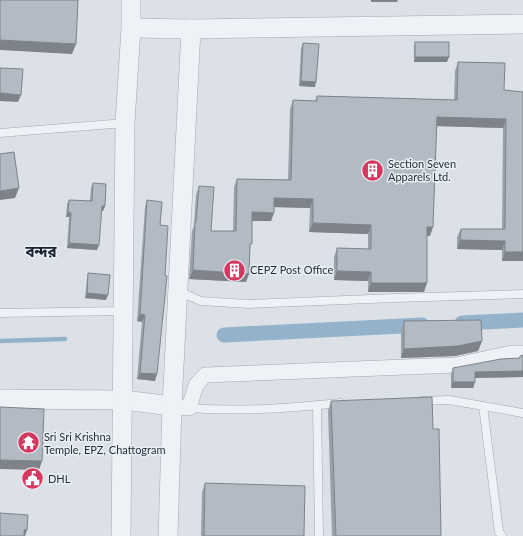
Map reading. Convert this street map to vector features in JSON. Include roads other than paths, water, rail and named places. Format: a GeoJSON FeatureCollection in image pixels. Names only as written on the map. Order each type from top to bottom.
{"type":"FeatureCollection","features":[{"type":"Feature","properties":{"kind":"street"},"geometry":{"type":"LineString","coordinates":[[121,536],[125,123],[131,28],[131,0]]}},
{"type":"Feature","properties":{"kind":"street"},"geometry":{"type":"LineString","coordinates":[[131,28],[191,29],[523,24]]}},
{"type":"Feature","properties":{"kind":"street"},"geometry":{"type":"LineString","coordinates":[[168,536],[181,407],[178,290],[191,29]]}},
{"type":"Feature","properties":{"kind":"street"},"geometry":{"type":"LineString","coordinates":[[181,407],[205,375],[456,365],[512,353],[523,353]]}},
{"type":"Feature","properties":{"kind":"street"},"geometry":{"type":"LineString","coordinates":[[0,399],[123,400],[181,407]]}},
{"type":"Feature","properties":{"kind":"lane"},"geometry":{"type":"LineString","coordinates":[[0,133],[125,123]]}},
{"type":"Feature","properties":{"kind":"lane"},"geometry":{"type":"LineString","coordinates":[[178,290],[201,301],[248,304],[523,294]]}},
{"type":"Feature","properties":{"kind":"lane"},"geometry":{"type":"LineString","coordinates":[[0,312],[124,310]]}},
{"type":"Feature","properties":{"kind":"lane"},"geometry":{"type":"LineString","coordinates":[[415,401],[449,400],[523,413]]}},
{"type":"Feature","properties":{"kind":"lane"},"geometry":{"type":"LineString","coordinates":[[181,407],[223,410],[284,408],[346,402]]}},
{"type":"Feature","properties":{"kind":"lane"},"geometry":{"type":"LineString","coordinates":[[317,405],[319,536]]}},
{"type":"Feature","properties":{"kind":"lane"},"geometry":{"type":"LineString","coordinates":[[483,406],[499,532],[502,536]]}},
{"type":"Feature","properties":{"kind":"waterway"},"geometry":{"type":"LineString","coordinates":[[462,323],[523,320]]}},
{"type":"Feature","properties":{"kind":"waterway"},"geometry":{"type":"LineString","coordinates":[[224,335],[422,325]]}},
{"type":"Feature","properties":{"kind":"waterway"},"geometry":{"type":"LineString","coordinates":[[0,341],[65,339]]}},
{"type":"Feature","properties":{"kind":"place","name":"Section Seven Apparels Ltd."},"geometry":{"type":"Point","coordinates":[372,170]}},
{"type":"Feature","properties":{"kind":"place","name":"CEPZ Post Office"},"geometry":{"type":"Point","coordinates":[234,270]}},
{"type":"Feature","properties":{"kind":"place","name":"Sri Sri Krishna Temple, EPZ, Chattogram"},"geometry":{"type":"Point","coordinates":[28,443]}},
{"type":"Feature","properties":{"kind":"place","name":"DHL"},"geometry":{"type":"Point","coordinates":[32,479]}},
{"type":"Feature","properties":{"kind":"district","name":"বন্দর"},"geometry":{"type":"Point","coordinates":[41,252]}}]}
